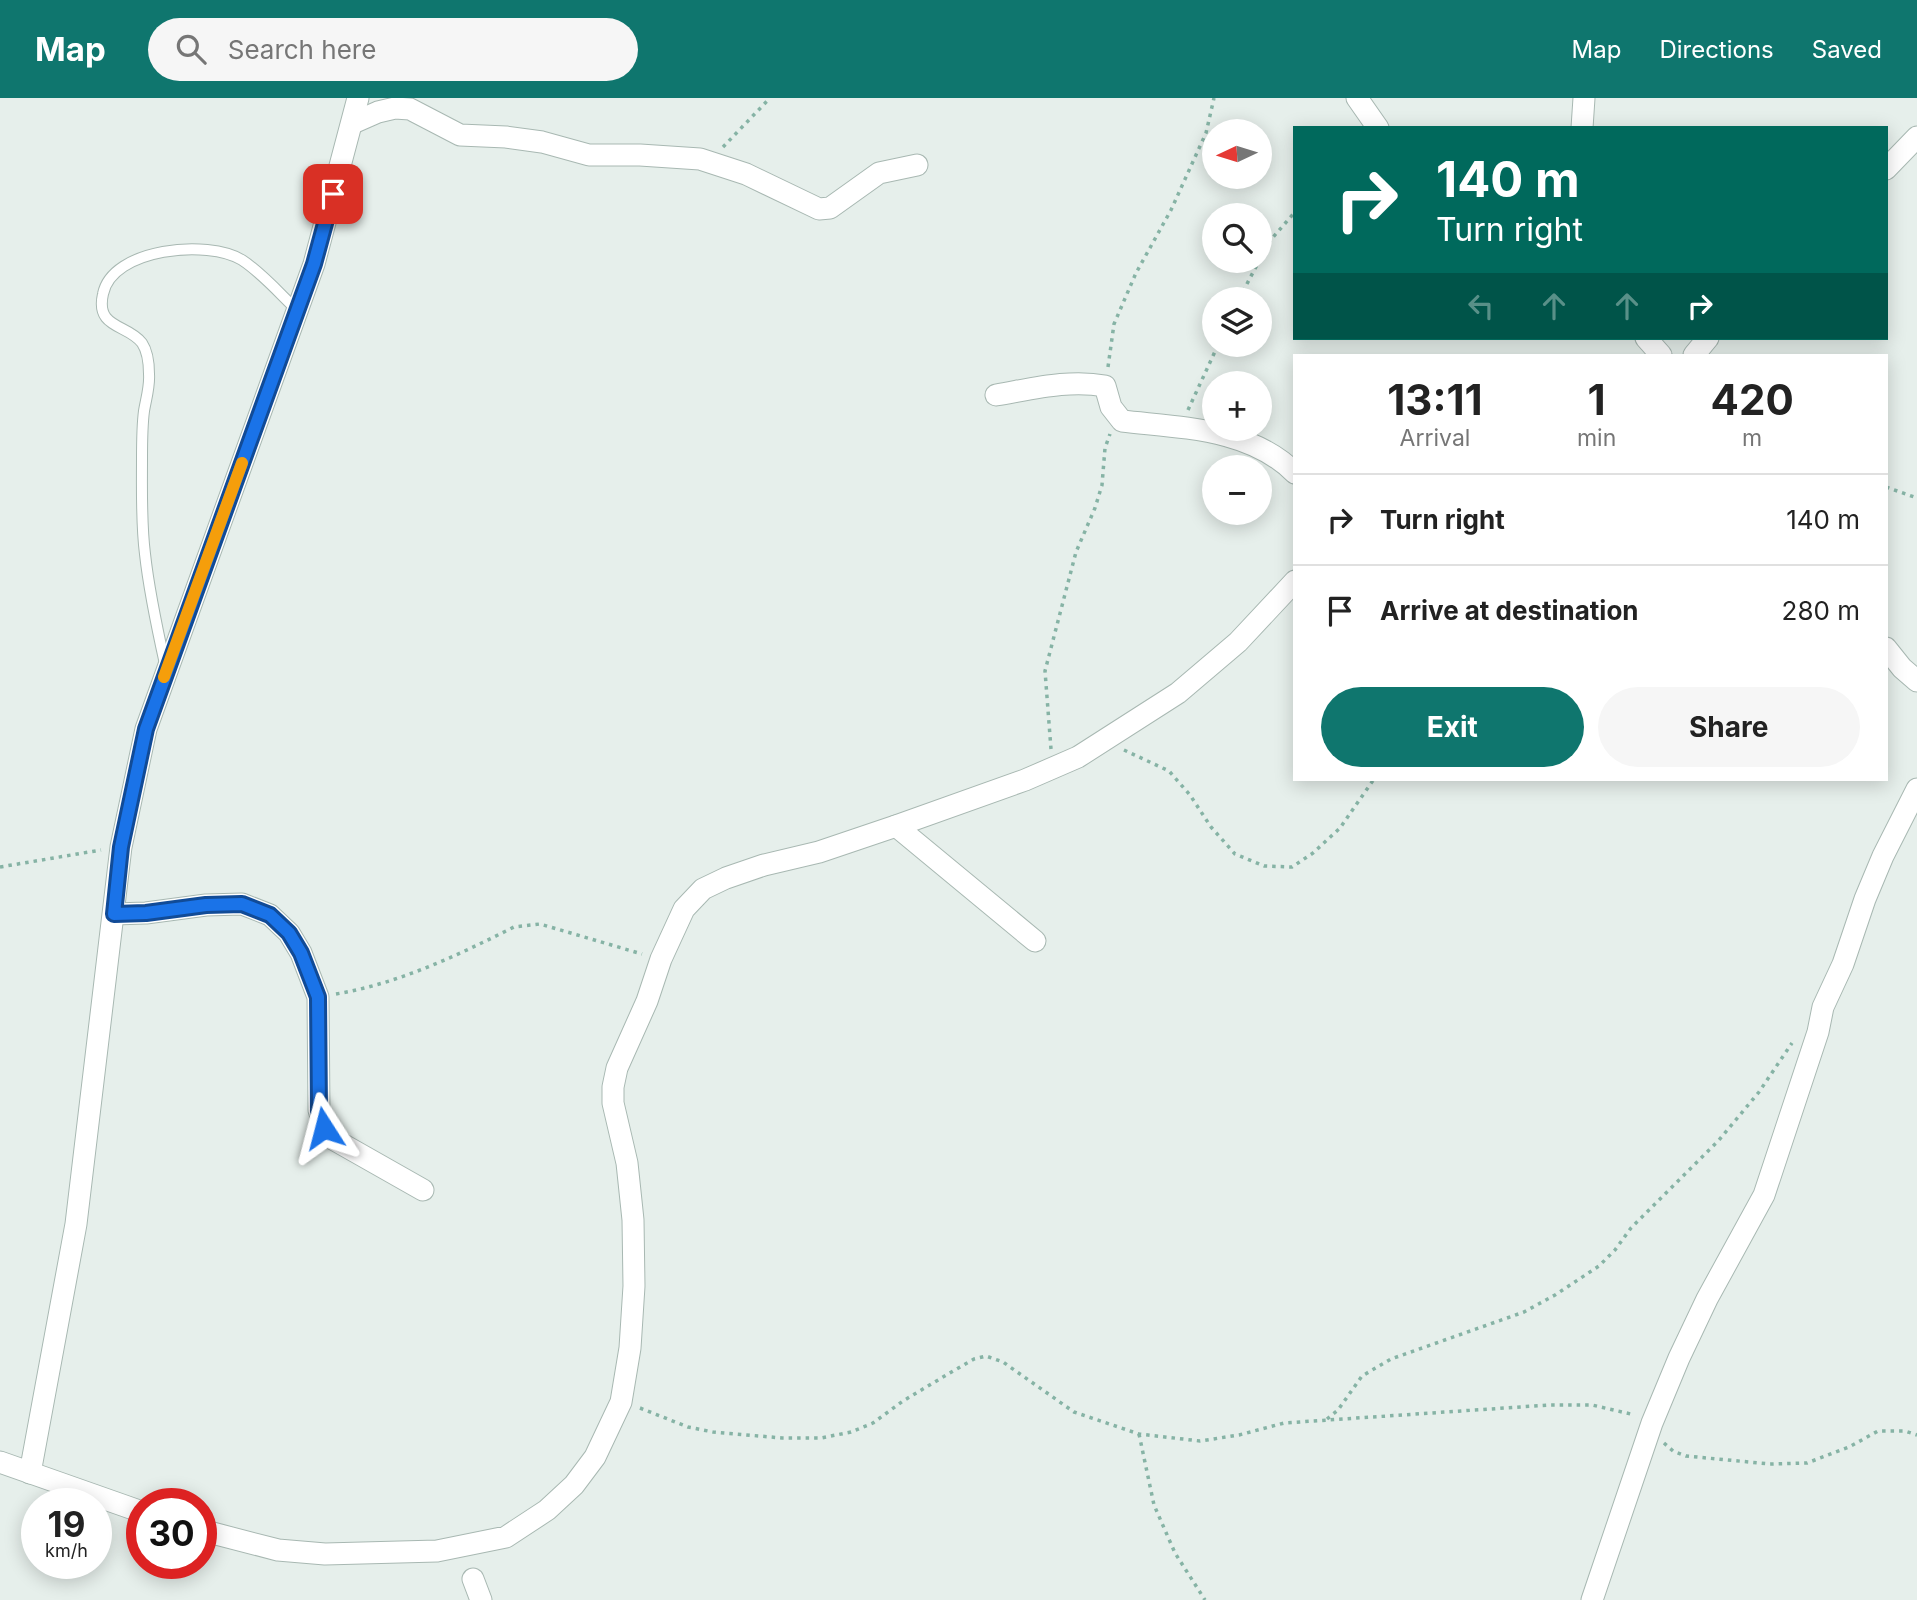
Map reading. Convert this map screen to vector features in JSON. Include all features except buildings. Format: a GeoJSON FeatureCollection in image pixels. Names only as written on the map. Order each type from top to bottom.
{"type":"FeatureCollection","features":[{"type":"Feature","properties":{"kind":"street"},"geometry":{"type":"LineString","coordinates":[[30,1473],[76,1224],[121,847],[146,729],[314,264],[358,98]]}},
{"type":"Feature","properties":{"kind":"street"},"geometry":{"type":"LineString","coordinates":[[1357,98],[1377,126]]}},
{"type":"Feature","properties":{"kind":"street"},"geometry":{"type":"LineString","coordinates":[[1582,126],[1584,98]]}},
{"type":"Feature","properties":{"kind":"street"},"geometry":{"type":"LineString","coordinates":[[353,123],[378,112],[395,108],[410,109],[460,135],[542,142],[589,155],[673,156],[709,161],[746,174],[819,209],[830,208],[879,173],[917,164]]}},
{"type":"Feature","properties":{"kind":"street"},"geometry":{"type":"LineString","coordinates":[[1888,167],[1917,137]]}},
{"type":"Feature","properties":{"kind":"street"},"geometry":{"type":"LineString","coordinates":[[1648,340],[1660,354]]}},
{"type":"Feature","properties":{"kind":"street"},"geometry":{"type":"LineString","coordinates":[[1695,354],[1706,340]]}},
{"type":"Feature","properties":{"kind":"street"},"geometry":{"type":"LineString","coordinates":[[996,395],[1067,383],[1086,382],[1105,386],[1111,407],[1122,421],[1208,430],[1257,447],[1280,459],[1293,471]]}},
{"type":"Feature","properties":{"kind":"street"},"geometry":{"type":"LineString","coordinates":[[217,1534],[278,1549],[325,1554],[437,1551],[506,1537],[547,1510],[574,1485],[595,1457],[621,1402],[631,1336],[634,1286],[633,1220],[627,1163],[612,1103],[613,1087],[661,959],[684,909],[703,889],[764,865],[819,852],[896,826],[1079,757],[1178,694],[1238,642],[1293,583]]}},
{"type":"Feature","properties":{"kind":"street"},"geometry":{"type":"LineString","coordinates":[[1888,650],[1917,681]]}},
{"type":"Feature","properties":{"kind":"street"},"geometry":{"type":"LineString","coordinates":[[1592,1600],[1652,1423],[1707,1300],[1764,1195],[1818,1032],[1823,1007],[1843,964],[1879,866],[1917,789]]}},
{"type":"Feature","properties":{"kind":"street"},"geometry":{"type":"LineString","coordinates":[[896,826],[1035,942]]}},
{"type":"Feature","properties":{"kind":"street"},"geometry":{"type":"LineString","coordinates":[[114,914],[242,904],[270,915],[289,933],[301,953],[318,997],[319,1111],[324,1128],[333,1139],[423,1190]]}},
{"type":"Feature","properties":{"kind":"street"},"geometry":{"type":"LineString","coordinates":[[0,1461],[126,1506]]}},
{"type":"Feature","properties":{"kind":"lane"},"geometry":{"type":"LineString","coordinates":[[167,670],[156,623],[145,553],[142,457],[149,377],[147,355],[141,342],[114,326],[105,316],[102,305],[105,286],[118,270],[142,258],[178,250],[199,249],[241,260],[297,310]]}},
{"type":"Feature","properties":{"kind":"path"},"geometry":{"type":"LineString","coordinates":[[709,161],[770,98]]}},
{"type":"Feature","properties":{"kind":"path"},"geometry":{"type":"LineString","coordinates":[[1105,386],[1114,324],[1136,273],[1171,210],[1206,133],[1214,98]]}},
{"type":"Feature","properties":{"kind":"path"},"geometry":{"type":"LineString","coordinates":[[1272,238],[1293,214]]}},
{"type":"Feature","properties":{"kind":"path"},"geometry":{"type":"LineString","coordinates":[[1180,428],[1213,357]]}},
{"type":"Feature","properties":{"kind":"path"},"geometry":{"type":"LineString","coordinates":[[1052,769],[1045,671],[1076,552],[1102,485],[1105,448],[1112,427],[1122,421]]}},
{"type":"Feature","properties":{"kind":"path"},"geometry":{"type":"LineString","coordinates":[[1888,488],[1917,498]]}},
{"type":"Feature","properties":{"kind":"path"},"geometry":{"type":"LineString","coordinates":[[1107,740],[1169,771],[1235,854],[1264,866],[1292,867],[1313,853],[1340,828],[1373,781]]}},
{"type":"Feature","properties":{"kind":"path"},"geometry":{"type":"LineString","coordinates":[[0,867],[121,847]]}},
{"type":"Feature","properties":{"kind":"path"},"geometry":{"type":"LineString","coordinates":[[318,997],[363,989],[411,975],[514,927],[527,924],[540,923],[661,959]]}},
{"type":"Feature","properties":{"kind":"path"},"geometry":{"type":"LineString","coordinates":[[1326,1420],[1338,1410],[1362,1376],[1391,1359],[1524,1312],[1598,1266],[1615,1250],[1631,1228],[1747,1109],[1798,1035]]}},
{"type":"Feature","properties":{"kind":"path"},"geometry":{"type":"LineString","coordinates":[[621,1402],[657,1413],[688,1427],[713,1432],[756,1437],[821,1438],[851,1432],[873,1423],[953,1371],[974,1359],[986,1356],[1003,1362],[1074,1412],[1139,1434],[1200,1441],[1239,1435],[1284,1423],[1549,1405],[1592,1405],[1628,1412],[1652,1423],[1659,1438],[1673,1451],[1686,1456],[1770,1464],[1807,1463],[1849,1447],[1878,1431],[1905,1431],[1917,1435]]}},
{"type":"Feature","properties":{"kind":"path"},"geometry":{"type":"LineString","coordinates":[[1139,1434],[1154,1505],[1175,1553],[1205,1600]]}},
{"type":"Feature","properties":{"kind":"slow traffic"},"geometry":{"type":"LineString","coordinates":[[164,677],[242,463]]}},
{"type":"Feature","properties":{"kind":"route"},"geometry":{"type":"LineString","coordinates":[[324,1128],[319,1111],[318,997],[301,953],[289,933],[270,915],[242,904],[227,903],[175,911],[114,914],[121,847],[146,729],[314,264],[333,194]]}}]}
